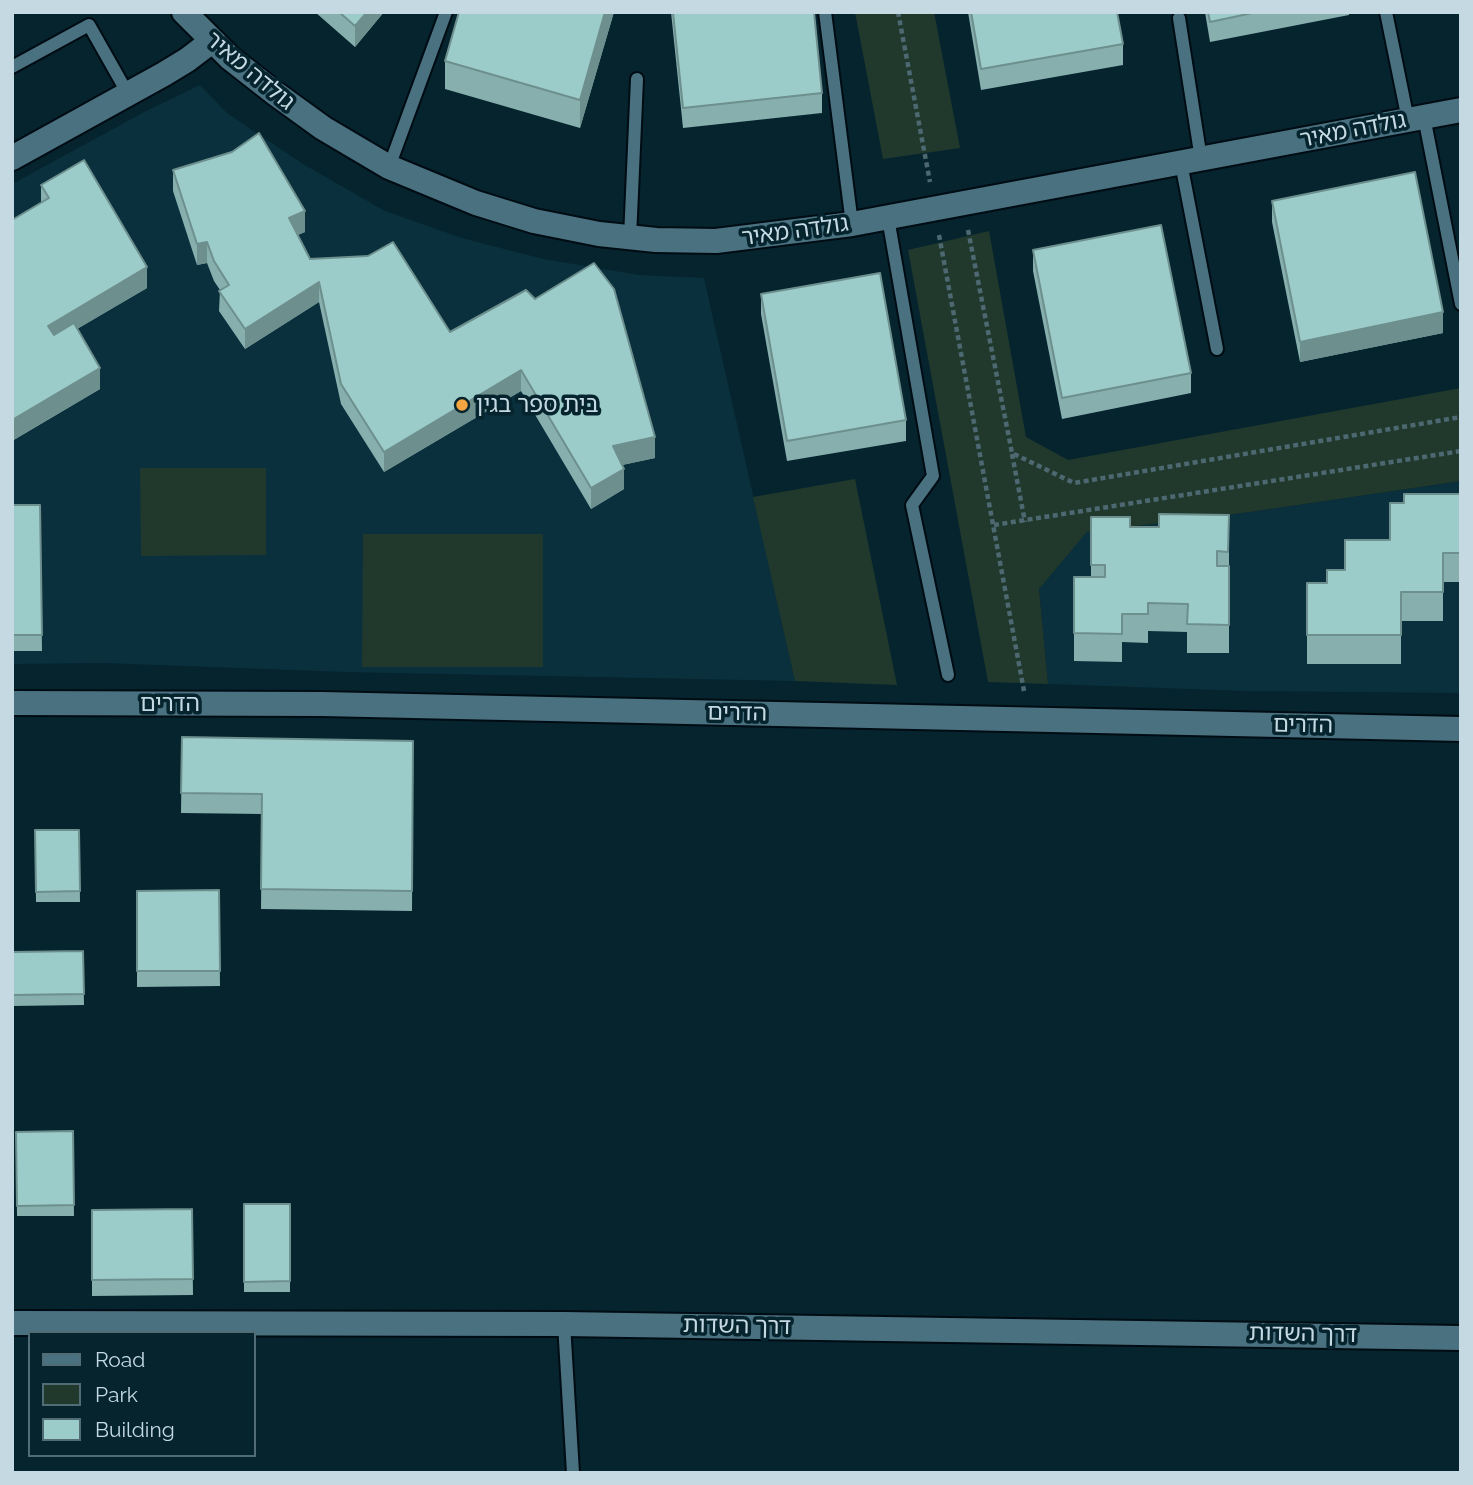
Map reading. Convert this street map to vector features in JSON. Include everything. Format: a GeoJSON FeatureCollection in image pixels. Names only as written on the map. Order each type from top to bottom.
{"type":"FeatureCollection","features":[{"type":"Feature","properties":{"kind":"street","name":"גולדה מאיר"},"geometry":{"type":"LineString","coordinates":[[184,12],[212,41],[275,94],[323,128],[389,167],[476,203],[534,221],[630,238],[716,242],[852,224],[1461,110]]}},
{"type":"Feature","properties":{"kind":"street"},"geometry":{"type":"LineString","coordinates":[[12,158],[187,60],[212,41]]}},
{"type":"Feature","properties":{"kind":"street","name":"הדרים"},"geometry":{"type":"LineString","coordinates":[[12,703],[322,704],[1461,729]]}},
{"type":"Feature","properties":{"kind":"street","name":"דרך השדות"},"geometry":{"type":"LineString","coordinates":[[12,1323],[564,1324],[1461,1338]]}},
{"type":"Feature","properties":{"kind":"lane"},"geometry":{"type":"LineString","coordinates":[[389,167],[446,12]]}},
{"type":"Feature","properties":{"kind":"lane"},"geometry":{"type":"LineString","coordinates":[[825,12],[852,224]]}},
{"type":"Feature","properties":{"kind":"lane"},"geometry":{"type":"LineString","coordinates":[[1386,12],[1416,118],[1461,304]]}},
{"type":"Feature","properties":{"kind":"lane"},"geometry":{"type":"LineString","coordinates":[[1180,18],[1191,161],[1217,349]]}},
{"type":"Feature","properties":{"kind":"lane"},"geometry":{"type":"LineString","coordinates":[[12,67],[89,25],[128,94]]}},
{"type":"Feature","properties":{"kind":"lane"},"geometry":{"type":"LineString","coordinates":[[630,238],[637,79]]}},
{"type":"Feature","properties":{"kind":"lane"},"geometry":{"type":"LineString","coordinates":[[888,218],[933,476],[912,505],[948,675]]}},
{"type":"Feature","properties":{"kind":"lane"},"geometry":{"type":"LineString","coordinates":[[564,1324],[573,1473]]}},
{"type":"Feature","properties":{"kind":"path"},"geometry":{"type":"LineString","coordinates":[[898,12],[1030,720]]}},
{"type":"Feature","properties":{"kind":"path"},"geometry":{"type":"LineString","coordinates":[[963,204],[1025,522]]}},
{"type":"Feature","properties":{"kind":"path"},"geometry":{"type":"LineString","coordinates":[[1012,453],[1074,483],[1461,417]]}},
{"type":"Feature","properties":{"kind":"path"},"geometry":{"type":"LineString","coordinates":[[994,525],[1461,451]]}},
{"type":"Feature","properties":{"kind":"shaded area"},"geometry":{"type":"Polygon","coordinates":[[[200,85],[227,113],[303,164],[385,211],[462,238],[543,259],[639,275],[704,278],[795,681],[345,672],[104,663],[12,664],[12,184],[148,110],[200,85]]]}},
{"type":"Feature","properties":{"kind":"shaded area"},"geometry":{"type":"Polygon","coordinates":[[[1461,481],[1461,693],[1247,691],[1048,684],[1039,589],[1087,532],[1250,512],[1461,481]]]}},
{"type":"Feature","properties":{"kind":"green space"},"geometry":{"type":"Polygon","coordinates":[[[855,12],[934,12],[960,148],[883,159],[855,12]]]}},
{"type":"Feature","properties":{"kind":"green space"},"geometry":{"type":"Polygon","coordinates":[[[989,231],[1026,437],[1068,460],[1461,388],[1461,481],[1250,512],[1087,532],[1039,589],[1048,684],[988,682],[908,250],[989,231]]]}},
{"type":"Feature","properties":{"kind":"green space"},"geometry":{"type":"Polygon","coordinates":[[[140,468],[266,468],[266,555],[141,556],[140,468]]]}},
{"type":"Feature","properties":{"kind":"green space"},"geometry":{"type":"Polygon","coordinates":[[[855,479],[897,685],[795,681],[753,497],[855,479]]]}},
{"type":"Feature","properties":{"kind":"green space"},"geometry":{"type":"Polygon","coordinates":[[[363,534],[543,534],[543,667],[362,667],[363,534]]]}},
{"type":"Feature","properties":{"kind":"building"},"geometry":{"type":"Polygon","coordinates":[[[339,12],[367,12],[355,26],[339,12]]]}},
{"type":"Feature","properties":{"kind":"building"},"geometry":{"type":"Polygon","coordinates":[[[459,12],[605,12],[580,100],[445,61],[459,12]]]}},
{"type":"Feature","properties":{"kind":"building"},"geometry":{"type":"Polygon","coordinates":[[[673,12],[814,12],[822,93],[683,108],[673,12]]]}},
{"type":"Feature","properties":{"kind":"building"},"geometry":{"type":"Polygon","coordinates":[[[971,12],[1117,12],[1123,44],[981,69],[971,12]]]}},
{"type":"Feature","properties":{"kind":"building"},"geometry":{"type":"Polygon","coordinates":[[[1208,12],[1257,12],[1210,22],[1208,12]]]}},
{"type":"Feature","properties":{"kind":"building"},"geometry":{"type":"Polygon","coordinates":[[[259,133],[305,211],[289,218],[310,259],[368,256],[393,242],[450,332],[526,290],[535,299],[594,263],[614,289],[655,437],[613,446],[624,469],[591,488],[521,370],[384,452],[341,384],[319,282],[245,329],[219,291],[229,285],[214,261],[207,242],[197,244],[173,170],[232,152],[259,133]]]}},
{"type":"Feature","properties":{"kind":"building"},"geometry":{"type":"Polygon","coordinates":[[[84,160],[147,267],[48,326],[54,335],[74,323],[100,368],[12,420],[12,220],[49,198],[41,185],[84,160]]]}},
{"type":"Feature","properties":{"kind":"building"},"geometry":{"type":"Polygon","coordinates":[[[1415,172],[1443,312],[1300,342],[1272,201],[1415,172]]]}},
{"type":"Feature","properties":{"kind":"building"},"geometry":{"type":"Polygon","coordinates":[[[1161,225],[1191,373],[1062,398],[1033,250],[1161,225]]]}},
{"type":"Feature","properties":{"kind":"building"},"geometry":{"type":"Polygon","coordinates":[[[880,273],[906,420],[787,441],[761,294],[880,273]]]}},
{"type":"Feature","properties":{"kind":"building"},"geometry":{"type":"Polygon","coordinates":[[[1404,494],[1461,494],[1461,553],[1443,553],[1443,592],[1401,592],[1401,635],[1307,635],[1307,583],[1327,583],[1327,570],[1345,570],[1345,540],[1390,540],[1390,503],[1404,503],[1404,494]]]}},
{"type":"Feature","properties":{"kind":"building"},"geometry":{"type":"Polygon","coordinates":[[[12,505],[40,505],[42,635],[12,635],[12,505]]]}},
{"type":"Feature","properties":{"kind":"building"},"geometry":{"type":"Polygon","coordinates":[[[1159,514],[1229,515],[1228,552],[1217,551],[1217,566],[1229,566],[1229,625],[1187,624],[1188,604],[1148,603],[1148,614],[1122,614],[1122,634],[1074,633],[1074,577],[1105,577],[1105,565],[1091,565],[1091,517],[1130,517],[1130,527],[1159,527],[1159,514]]]}},
{"type":"Feature","properties":{"kind":"building"},"geometry":{"type":"Polygon","coordinates":[[[182,737],[413,741],[412,891],[261,889],[262,794],[181,793],[182,737]]]}},
{"type":"Feature","properties":{"kind":"building"},"geometry":{"type":"Polygon","coordinates":[[[35,830],[79,830],[80,891],[36,892],[35,830]]]}},
{"type":"Feature","properties":{"kind":"building"},"geometry":{"type":"Polygon","coordinates":[[[219,890],[220,971],[137,971],[137,891],[219,890]]]}},
{"type":"Feature","properties":{"kind":"building"},"geometry":{"type":"Polygon","coordinates":[[[83,951],[84,994],[12,995],[12,952],[83,951]]]}},
{"type":"Feature","properties":{"kind":"building"},"geometry":{"type":"Polygon","coordinates":[[[73,1131],[74,1205],[17,1206],[16,1132],[73,1131]]]}},
{"type":"Feature","properties":{"kind":"building"},"geometry":{"type":"Polygon","coordinates":[[[244,1204],[290,1204],[290,1281],[244,1282],[244,1204]]]}},
{"type":"Feature","properties":{"kind":"building"},"geometry":{"type":"Polygon","coordinates":[[[192,1209],[193,1279],[92,1280],[92,1210],[192,1209]]]}},
{"type":"Feature","properties":{"kind":"place","name":"בית ספר בגין"},"geometry":{"type":"Point","coordinates":[462,405]}}]}
